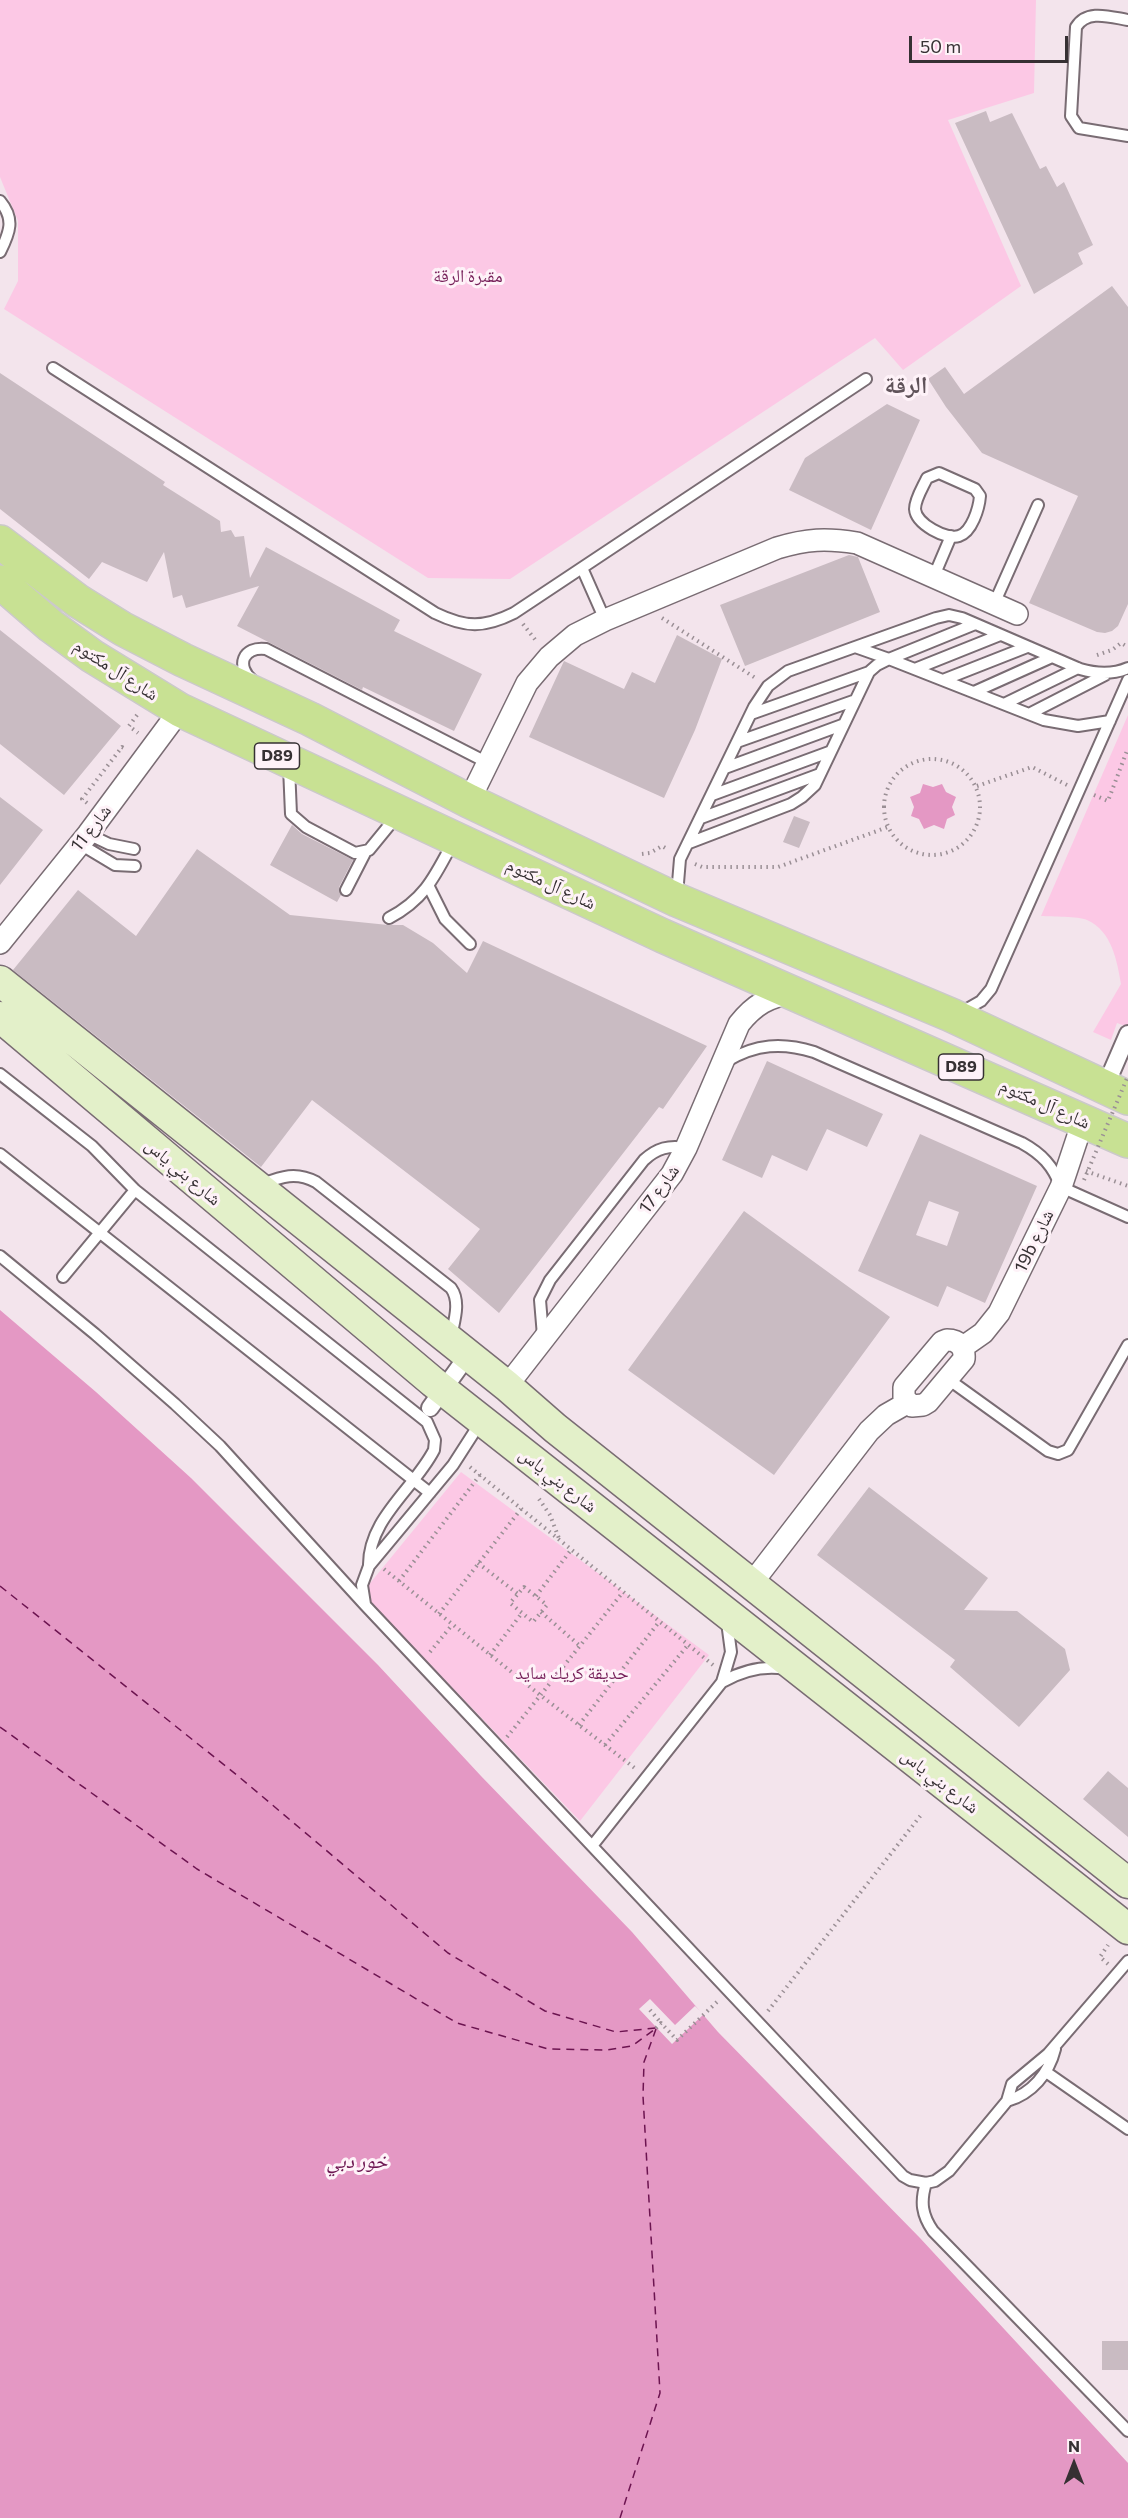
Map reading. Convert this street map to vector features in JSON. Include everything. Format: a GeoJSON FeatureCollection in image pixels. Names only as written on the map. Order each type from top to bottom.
{"type":"FeatureCollection","features":[{"type":"Feature","properties":{"kind":"main road","name":"شارع آل مكتوم"},"geometry":{"type":"LineString","coordinates":[[0,542],[78,601],[123,629],[183,660],[310,719],[470,801],[677,900],[1120,1087]]}},
{"type":"Feature","properties":{"kind":"main road","name":"شارع آل مكتوم"},"geometry":{"type":"LineString","coordinates":[[0,582],[51,626],[92,656],[166,702],[399,814],[663,936],[1128,1141]]}},
{"type":"Feature","properties":{"kind":"main road"},"geometry":{"type":"LineString","coordinates":[[166,702],[206,702],[234,707],[396,782],[428,793],[470,801]]}},
{"type":"Feature","properties":{"kind":"main road"},"geometry":{"type":"LineString","coordinates":[[663,936],[677,900]]}},
{"type":"Feature","properties":{"kind":"main road","name":"شارع بني ياس"},"geometry":{"type":"LineString","coordinates":[[0,981],[257,1187],[449,1374],[482,1420],[1128,1929]]}},
{"type":"Feature","properties":{"kind":"main road","name":"شارع بني ياس"},"geometry":{"type":"LineString","coordinates":[[0,1017],[202,1188],[247,1212],[449,1374]]}},
{"type":"Feature","properties":{"kind":"main road"},"geometry":{"type":"LineString","coordinates":[[449,1374],[476,1396],[486,1400],[497,1396],[507,1386]]}},
{"type":"Feature","properties":{"kind":"main road","name":"شارع بني ياس"},"geometry":{"type":"LineString","coordinates":[[507,1386],[555,1428],[1128,1883]]}},
{"type":"Feature","properties":{"kind":"main road"},"geometry":{"type":"LineString","coordinates":[[482,1420],[500,1412],[519,1417],[668,1537],[692,1550],[718,1557]]}},
{"type":"Feature","properties":{"kind":"main road"},"geometry":{"type":"LineString","coordinates":[[1092,1855],[1128,1862]]}},
{"type":"Feature","properties":{"kind":"street"},"geometry":{"type":"LineString","coordinates":[[470,801],[527,683],[549,657],[576,635],[605,620],[777,548],[803,540],[830,538],[857,543],[1017,614]]}},
{"type":"Feature","properties":{"kind":"street","name":"شارع 11"},"geometry":{"type":"LineString","coordinates":[[0,943],[102,815],[166,702]]}},
{"type":"Feature","properties":{"kind":"street","name":"شارع 17"},"geometry":{"type":"LineString","coordinates":[[507,1386],[662,1188],[686,1148],[739,1024],[749,1011],[762,1001],[777,995],[793,993]]}},
{"type":"Feature","properties":{"kind":"street"},"geometry":{"type":"LineString","coordinates":[[1120,1087],[1128,1034]]}},
{"type":"Feature","properties":{"kind":"street","name":"19b شارع"},"geometry":{"type":"LineString","coordinates":[[963,1347],[983,1333],[999,1313],[1061,1187],[1083,1121]]}},
{"type":"Feature","properties":{"kind":"street"},"geometry":{"type":"LineString","coordinates":[[953,1340],[963,1347],[964,1359],[948,1379],[923,1405],[912,1406],[904,1398],[904,1387],[942,1342],[953,1340]]}},
{"type":"Feature","properties":{"kind":"street"},"geometry":{"type":"LineString","coordinates":[[752,1583],[869,1431],[886,1414],[907,1403]]}},
{"type":"Feature","properties":{"kind":"lane"},"geometry":{"type":"LineString","coordinates":[[1128,20],[1090,15],[1084,17],[1076,27],[1071,116],[1079,128],[1128,136]]}},
{"type":"Feature","properties":{"kind":"lane"},"geometry":{"type":"LineString","coordinates":[[0,201],[9,213],[11,222],[10,231],[0,252]]}},
{"type":"Feature","properties":{"kind":"lane"},"geometry":{"type":"LineString","coordinates":[[54,368],[435,613],[454,622],[475,625],[495,622],[514,613],[866,379]]}},
{"type":"Feature","properties":{"kind":"lane"},"geometry":{"type":"LineString","coordinates":[[932,475],[945,475],[975,489],[980,496],[967,531],[963,535],[951,536],[921,522],[916,515],[917,501],[927,478],[932,475]]}},
{"type":"Feature","properties":{"kind":"lane"},"geometry":{"type":"LineString","coordinates":[[994,604],[1038,505]]}},
{"type":"Feature","properties":{"kind":"lane"},"geometry":{"type":"LineString","coordinates":[[934,576],[951,536]]}},
{"type":"Feature","properties":{"kind":"lane"},"geometry":{"type":"LineString","coordinates":[[582,568],[605,620]]}},
{"type":"Feature","properties":{"kind":"lane"},"geometry":{"type":"LineString","coordinates":[[677,900],[680,859],[724,768],[768,686],[788,671],[943,616],[956,616],[1078,668],[1094,673],[1108,673]]}},
{"type":"Feature","properties":{"kind":"lane"},"geometry":{"type":"LineString","coordinates":[[689,843],[791,804],[802,797],[815,785],[853,701],[869,672],[889,659],[975,624]]}},
{"type":"Feature","properties":{"kind":"lane"},"geometry":{"type":"LineString","coordinates":[[915,669],[1000,634]]}},
{"type":"Feature","properties":{"kind":"lane"},"geometry":{"type":"LineString","coordinates":[[855,646],[1060,724],[1078,726],[1110,721]]}},
{"type":"Feature","properties":{"kind":"lane"},"geometry":{"type":"LineString","coordinates":[[943,680],[1028,646]]}},
{"type":"Feature","properties":{"kind":"lane"},"geometry":{"type":"LineString","coordinates":[[310,719],[245,673],[244,657],[250,651],[258,648],[266,649],[488,763]]}},
{"type":"Feature","properties":{"kind":"lane"},"geometry":{"type":"LineString","coordinates":[[974,692],[1052,657]]}},
{"type":"Feature","properties":{"kind":"lane"},"geometry":{"type":"LineString","coordinates":[[1004,704],[1078,668]]}},
{"type":"Feature","properties":{"kind":"lane"},"geometry":{"type":"LineString","coordinates":[[1029,714],[1108,673],[1128,668]]}},
{"type":"Feature","properties":{"kind":"lane"},"geometry":{"type":"LineString","coordinates":[[751,714],[869,672]]}},
{"type":"Feature","properties":{"kind":"lane"},"geometry":{"type":"LineString","coordinates":[[951,1015],[967,1010],[981,1001],[992,988],[1128,680]]}},
{"type":"Feature","properties":{"kind":"lane"},"geometry":{"type":"LineString","coordinates":[[737,742],[853,701]]}},
{"type":"Feature","properties":{"kind":"lane"},"geometry":{"type":"LineString","coordinates":[[724,768],[842,725]]}},
{"type":"Feature","properties":{"kind":"lane"},"geometry":{"type":"LineString","coordinates":[[712,795],[829,752]]}},
{"type":"Feature","properties":{"kind":"lane"},"geometry":{"type":"LineString","coordinates":[[288,761],[291,814],[295,819],[350,851],[366,851]]}},
{"type":"Feature","properties":{"kind":"lane"},"geometry":{"type":"LineString","coordinates":[[701,818],[820,774]]}},
{"type":"Feature","properties":{"kind":"lane"},"geometry":{"type":"LineString","coordinates":[[346,890],[366,851],[399,814]]}},
{"type":"Feature","properties":{"kind":"lane"},"geometry":{"type":"LineString","coordinates":[[84,839],[134,849]]}},
{"type":"Feature","properties":{"kind":"lane"},"geometry":{"type":"LineString","coordinates":[[84,839],[115,865],[135,866]]}},
{"type":"Feature","properties":{"kind":"lane"},"geometry":{"type":"LineString","coordinates":[[388,918],[417,900],[429,887],[455,839]]}},
{"type":"Feature","properties":{"kind":"lane"},"geometry":{"type":"LineString","coordinates":[[429,887],[445,919],[470,944]]}},
{"type":"Feature","properties":{"kind":"lane"},"geometry":{"type":"LineString","coordinates":[[724,1063],[740,1053],[758,1047],[777,1045],[813,1052],[1035,1150],[1052,1167],[1061,1187],[1128,1217]]}},
{"type":"Feature","properties":{"kind":"lane"},"geometry":{"type":"LineString","coordinates":[[0,1074],[92,1146],[135,1190],[427,1422],[435,1440],[434,1450],[379,1527],[370,1546],[371,1563]]}},
{"type":"Feature","properties":{"kind":"lane"},"geometry":{"type":"LineString","coordinates":[[543,1340],[540,1300],[550,1280],[652,1152],[663,1147],[686,1148]]}},
{"type":"Feature","properties":{"kind":"lane"},"geometry":{"type":"LineString","coordinates":[[0,1154],[430,1493]]}},
{"type":"Feature","properties":{"kind":"lane"},"geometry":{"type":"LineString","coordinates":[[257,1187],[292,1175],[304,1176],[316,1182],[451,1288],[455,1293],[457,1306],[449,1374]]}},
{"type":"Feature","properties":{"kind":"lane"},"geometry":{"type":"LineString","coordinates":[[63,1277],[135,1190]]}},
{"type":"Feature","properties":{"kind":"lane"},"geometry":{"type":"LineString","coordinates":[[0,1257],[95,1334],[198,1424],[420,1664],[903,2176],[926,2183],[935,2181],[949,2171],[1007,2101],[1012,2084],[1056,2046],[1128,1960]]}},
{"type":"Feature","properties":{"kind":"lane"},"geometry":{"type":"LineString","coordinates":[[948,1379],[1048,1451],[1058,1454],[1068,1449],[1128,1345]]}},
{"type":"Feature","properties":{"kind":"lane"},"geometry":{"type":"LineString","coordinates":[[365,1605],[362,1585],[371,1563],[464,1450],[482,1420]]}},
{"type":"Feature","properties":{"kind":"lane"},"geometry":{"type":"LineString","coordinates":[[379,1527],[392,1538]]}},
{"type":"Feature","properties":{"kind":"lane"},"geometry":{"type":"LineString","coordinates":[[721,1608],[731,1637],[731,1652],[722,1682]]}},
{"type":"Feature","properties":{"kind":"lane"},"geometry":{"type":"LineString","coordinates":[[592,1846],[722,1682],[735,1674],[764,1668],[779,1668],[807,1676]]}},
{"type":"Feature","properties":{"kind":"lane"},"geometry":{"type":"LineString","coordinates":[[1007,2101],[1023,2095],[1046,2072],[1056,2046]]}},
{"type":"Feature","properties":{"kind":"lane"},"geometry":{"type":"LineString","coordinates":[[1046,2072],[1128,2129]]}},
{"type":"Feature","properties":{"kind":"lane"},"geometry":{"type":"LineString","coordinates":[[926,2183],[922,2195],[922,2208],[933,2231],[1128,2431]]}},
{"type":"Feature","properties":{"kind":"path"},"geometry":{"type":"LineString","coordinates":[[640,604],[768,686]]}},
{"type":"Feature","properties":{"kind":"path"},"geometry":{"type":"LineString","coordinates":[[514,613],[549,657]]}},
{"type":"Feature","properties":{"kind":"path"},"geometry":{"type":"LineString","coordinates":[[1089,656],[1101,655],[1121,643],[1128,647]]}},
{"type":"Feature","properties":{"kind":"path"},"geometry":{"type":"LineString","coordinates":[[140,737],[129,726],[166,702]]}},
{"type":"Feature","properties":{"kind":"path"},"geometry":{"type":"LineString","coordinates":[[102,815],[82,799],[122,747],[129,751]]}},
{"type":"Feature","properties":{"kind":"path"},"geometry":{"type":"LineString","coordinates":[[977,786],[1032,767],[1079,790],[1108,801],[1128,748]]}},
{"type":"Feature","properties":{"kind":"path"},"geometry":{"type":"LineString","coordinates":[[937,759],[953,763],[967,773],[977,786],[981,803],[980,820],[972,835],[960,847],[945,855],[928,856],[911,851],[897,842],[888,827],[884,811],[885,794],[892,779],[904,767],[920,760],[937,759]]}},
{"type":"Feature","properties":{"kind":"path"},"geometry":{"type":"LineString","coordinates":[[624,873],[635,853],[650,852],[662,846],[680,859],[702,867],[778,867],[888,827]]}},
{"type":"Feature","properties":{"kind":"path"},"geometry":{"type":"LineString","coordinates":[[1084,1180],[1120,1087]]}},
{"type":"Feature","properties":{"kind":"path"},"geometry":{"type":"LineString","coordinates":[[1100,1175],[1128,1186]]}},
{"type":"Feature","properties":{"kind":"path"},"geometry":{"type":"LineString","coordinates":[[466,1464],[714,1666],[700,1686],[710,1696]]}},
{"type":"Feature","properties":{"kind":"path"},"geometry":{"type":"LineString","coordinates":[[399,1581],[480,1475]]}},
{"type":"Feature","properties":{"kind":"path"},"geometry":{"type":"LineString","coordinates":[[535,1495],[550,1515],[560,1541]]}},
{"type":"Feature","properties":{"kind":"path"},"geometry":{"type":"LineString","coordinates":[[439,1614],[520,1509]]}},
{"type":"Feature","properties":{"kind":"path"},"geometry":{"type":"LineString","coordinates":[[536,1596],[571,1550]]}},
{"type":"Feature","properties":{"kind":"path"},"geometry":{"type":"LineString","coordinates":[[371,1563],[399,1581],[646,1777]]}},
{"type":"Feature","properties":{"kind":"path"},"geometry":{"type":"LineString","coordinates":[[478,1563],[518,1594]]}},
{"type":"Feature","properties":{"kind":"path"},"geometry":{"type":"LineString","coordinates":[[524,1587],[536,1596],[547,1605],[533,1622],[510,1603],[524,1587]]}},
{"type":"Feature","properties":{"kind":"path"},"geometry":{"type":"LineString","coordinates":[[499,1747],[623,1592]]}},
{"type":"Feature","properties":{"kind":"path"},"geometry":{"type":"LineString","coordinates":[[542,1612],[580,1646]]}},
{"type":"Feature","properties":{"kind":"path"},"geometry":{"type":"LineString","coordinates":[[490,1655],[522,1613]]}},
{"type":"Feature","properties":{"kind":"path"},"geometry":{"type":"LineString","coordinates":[[579,1725],[659,1622]]}},
{"type":"Feature","properties":{"kind":"path"},"geometry":{"type":"LineString","coordinates":[[420,1664],[452,1625]]}},
{"type":"Feature","properties":{"kind":"path"},"geometry":{"type":"LineString","coordinates":[[605,1745],[688,1645]]}},
{"type":"Feature","properties":{"kind":"path"},"geometry":{"type":"LineString","coordinates":[[758,2023],[921,1815]]}},
{"type":"Feature","properties":{"kind":"path"},"geometry":{"type":"LineString","coordinates":[[650,2010],[677,2040],[729,1992]]}},
{"type":"Feature","properties":{"kind":"path"},"geometry":{"type":"LineString","coordinates":[[656,2028],[661,2023]]}},
{"type":"Feature","properties":{"kind":"green space","name":"مقبرة الرقة"},"geometry":{"type":"Polygon","coordinates":[[[0,0],[1036,0],[1034,93],[948,120],[1021,286],[903,370],[875,338],[510,579],[428,578],[4,309],[18,281],[18,221],[0,177],[0,0]]]}},
{"type":"Feature","properties":{"kind":"green space"},"geometry":{"type":"Polygon","coordinates":[[[1128,715],[1128,1027],[1117,1023],[1111,1040],[1093,1032],[1121,984],[1108,939],[1102,931],[1087,920],[1041,916],[1128,715]]]}},
{"type":"Feature","properties":{"kind":"green space","name":"حديقة كريك سايد"},"geometry":{"type":"Polygon","coordinates":[[[461,1472],[709,1655],[580,1821],[362,1593],[461,1472]]]}},
{"type":"Feature","properties":{"kind":"water"},"geometry":{"type":"Polygon","coordinates":[[[923,784],[933,787],[942,784],[946,792],[956,797],[952,807],[955,815],[947,819],[944,829],[934,825],[924,829],[919,819],[911,816],[914,807],[910,797],[920,793],[923,784]]]}},
{"type":"Feature","properties":{"kind":"water","name":"خور دبي"},"geometry":{"type":"Polygon","coordinates":[[[0,1310],[96,1392],[191,1478],[378,1665],[481,1776],[632,1932],[718,2032],[920,2238],[1128,2463],[1128,2518],[0,2518],[0,1310]]]}},
{"type":"Feature","properties":{"kind":"pier"},"geometry":{"type":"Polygon","coordinates":[[[650,1999],[675,2025],[695,2006],[704,2014],[672,2044],[639,2009],[650,1999]]]}},
{"type":"Feature","properties":{"kind":"building"},"geometry":{"type":"Polygon","coordinates":[[[986,111],[990,122],[1012,113],[1040,169],[1046,166],[1057,187],[1064,182],[1093,245],[1078,253],[1083,264],[1034,294],[955,123],[986,111]]]}},
{"type":"Feature","properties":{"kind":"building"},"geometry":{"type":"Polygon","coordinates":[[[1112,286],[1128,307],[1128,604],[1118,626],[1105,633],[1097,632],[1029,603],[1078,496],[982,453],[946,407],[928,379],[945,367],[964,394],[1112,286]]]}},
{"type":"Feature","properties":{"kind":"building"},"geometry":{"type":"Polygon","coordinates":[[[0,373],[165,482],[163,485],[220,521],[221,532],[231,530],[235,537],[244,536],[250,578],[266,547],[400,620],[394,631],[482,674],[454,731],[363,687],[362,690],[237,626],[259,586],[186,608],[182,595],[173,598],[164,552],[147,582],[102,562],[89,579],[0,509],[0,373]]]}},
{"type":"Feature","properties":{"kind":"building"},"geometry":{"type":"Polygon","coordinates":[[[887,404],[920,420],[871,530],[789,490],[805,458],[887,404]]]}},
{"type":"Feature","properties":{"kind":"building"},"geometry":{"type":"Polygon","coordinates":[[[849,555],[858,557],[880,612],[745,666],[720,605],[849,555]]]}},
{"type":"Feature","properties":{"kind":"building"},"geometry":{"type":"Polygon","coordinates":[[[0,630],[121,726],[64,795],[0,744],[0,630]]]}},
{"type":"Feature","properties":{"kind":"building"},"geometry":{"type":"Polygon","coordinates":[[[677,635],[722,659],[695,730],[664,798],[529,737],[564,661],[624,689],[632,672],[655,683],[677,635]]]}},
{"type":"Feature","properties":{"kind":"building"},"geometry":{"type":"Polygon","coordinates":[[[0,797],[43,830],[0,885],[0,797]]]}},
{"type":"Feature","properties":{"kind":"building"},"geometry":{"type":"Polygon","coordinates":[[[794,816],[810,822],[799,848],[783,842],[794,816]]]}},
{"type":"Feature","properties":{"kind":"building"},"geometry":{"type":"Polygon","coordinates":[[[292,825],[302,834],[353,860],[339,887],[341,895],[337,902],[270,865],[292,825]]]}},
{"type":"Feature","properties":{"kind":"building"},"geometry":{"type":"Polygon","coordinates":[[[197,849],[290,915],[403,925],[433,943],[467,973],[483,941],[707,1046],[663,1109],[659,1107],[499,1313],[448,1269],[480,1229],[312,1100],[261,1167],[13,970],[78,890],[136,936],[197,849]]]}},
{"type":"Feature","properties":{"kind":"building"},"geometry":{"type":"Polygon","coordinates":[[[767,1061],[883,1114],[867,1147],[827,1129],[807,1171],[772,1155],[762,1178],[722,1160],[767,1061]]]}},
{"type":"Feature","properties":{"kind":"building"},"geometry":{"type":"Polygon","coordinates":[[[920,1134],[1037,1186],[985,1303],[947,1286],[938,1307],[858,1271],[920,1134]],[[929,1201],[916,1235],[947,1246],[959,1212],[929,1201]]]}},
{"type":"Feature","properties":{"kind":"building"},"geometry":{"type":"Polygon","coordinates":[[[744,1211],[890,1317],[774,1475],[628,1370],[744,1211]]]}},
{"type":"Feature","properties":{"kind":"building"},"geometry":{"type":"Polygon","coordinates":[[[869,1487],[988,1578],[964,1610],[1017,1611],[1065,1649],[1070,1670],[1019,1727],[950,1667],[955,1660],[817,1555],[869,1487]]]}},
{"type":"Feature","properties":{"kind":"building"},"geometry":{"type":"Polygon","coordinates":[[[1108,1771],[1128,1788],[1128,1837],[1083,1799],[1108,1771]]]}},
{"type":"Feature","properties":{"kind":"building"},"geometry":{"type":"Polygon","coordinates":[[[1102,2341],[1128,2341],[1128,2370],[1102,2370],[1102,2341]]]}},
{"type":"Feature","properties":{"kind":"ferry route"},"geometry":{"type":"LineString","coordinates":[[0,1586],[238,1776],[448,1953],[545,2011],[616,2032],[656,2028]]}},
{"type":"Feature","properties":{"kind":"ferry route"},"geometry":{"type":"LineString","coordinates":[[0,1727],[197,1869],[457,2023],[548,2049],[607,2050],[632,2046],[655,2029]]}},
{"type":"Feature","properties":{"kind":"ferry route"},"geometry":{"type":"LineString","coordinates":[[620,2518],[660,2393],[643,2096],[644,2062],[656,2029]]}},
{"type":"Feature","properties":{"kind":"district","name":"الرقة"},"geometry":{"type":"Point","coordinates":[906,385]}}]}
